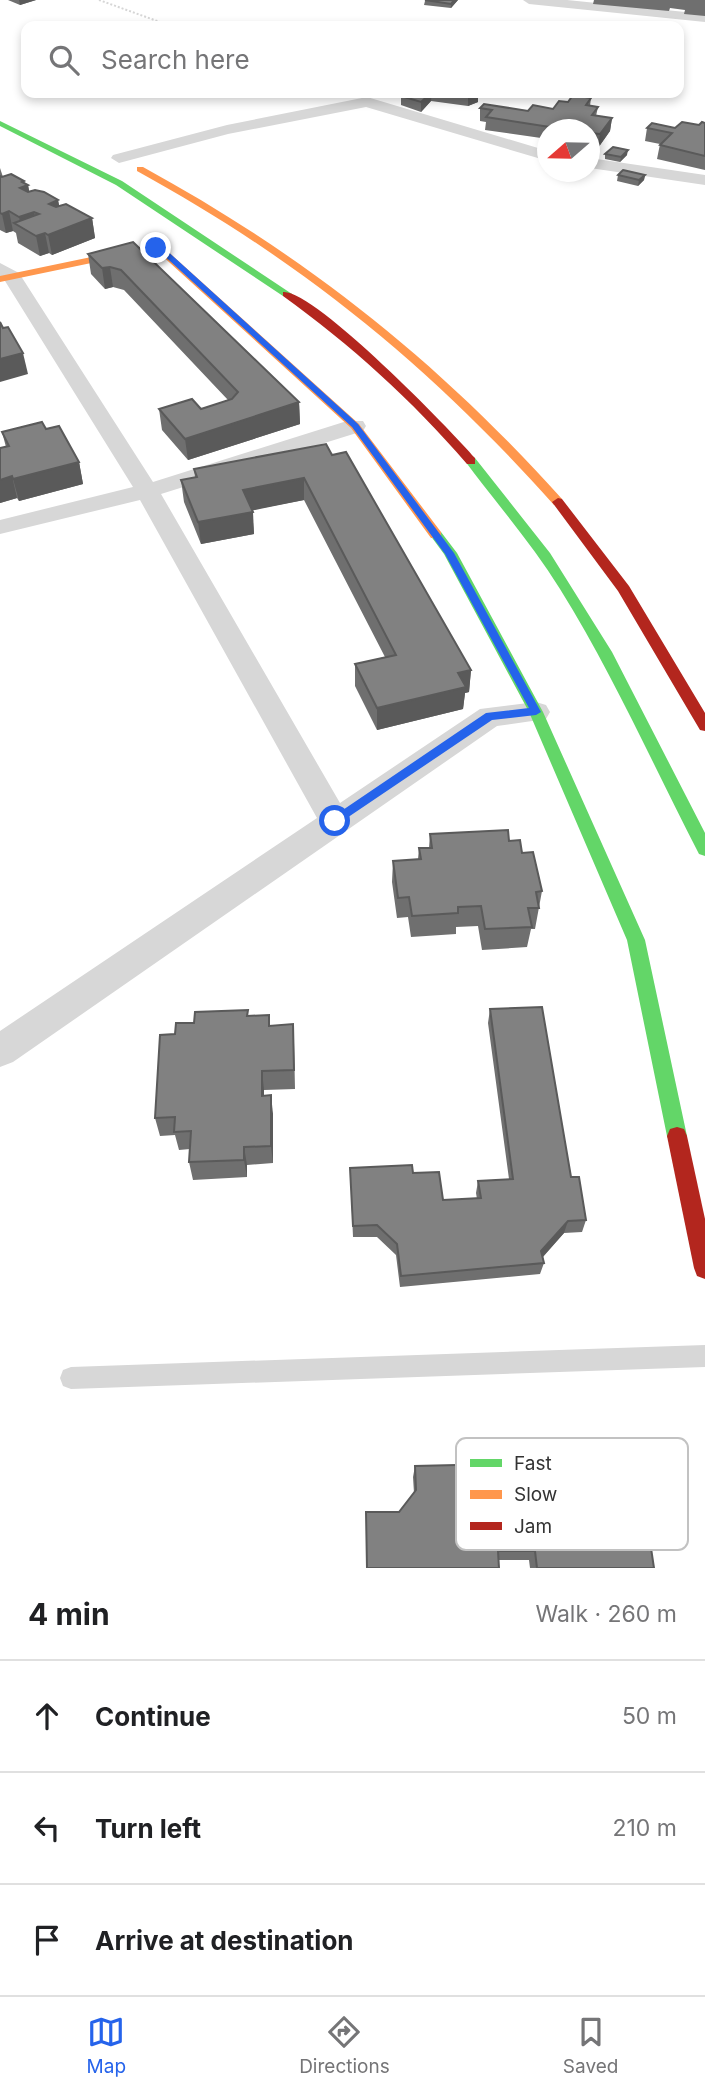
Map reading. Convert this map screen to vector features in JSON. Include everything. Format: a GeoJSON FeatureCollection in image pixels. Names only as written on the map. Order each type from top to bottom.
{"type":"FeatureCollection","features":[{"type":"Feature","properties":{"kind":"main road"},"geometry":{"type":"LineString","coordinates":[[0,123],[119,183],[224,250],[312,311],[376,363],[447,432],[505,502],[567,587],[626,690],[705,849]]}},
{"type":"Feature","properties":{"kind":"main road"},"geometry":{"type":"LineString","coordinates":[[113,156],[213,208],[374,323],[439,380],[514,452],[569,515],[624,590],[705,726]]}},
{"type":"Feature","properties":{"kind":"main road"},"geometry":{"type":"LineString","coordinates":[[4,275],[149,248],[162,250],[355,426],[450,553],[536,712],[636,940],[705,1268]]}},
{"type":"Feature","properties":{"kind":"street"},"geometry":{"type":"LineString","coordinates":[[529,0],[705,18]]}},
{"type":"Feature","properties":{"kind":"street"},"geometry":{"type":"LineString","coordinates":[[113,156],[367,102],[537,153]]}},
{"type":"Feature","properties":{"kind":"street"},"geometry":{"type":"LineString","coordinates":[[600,164],[705,180]]}},
{"type":"Feature","properties":{"kind":"street"},"geometry":{"type":"LineString","coordinates":[[4,275],[148,491],[335,821]]}},
{"type":"Feature","properties":{"kind":"street"},"geometry":{"type":"LineString","coordinates":[[0,527],[148,491],[355,426]]}},
{"type":"Feature","properties":{"kind":"street"},"geometry":{"type":"LineString","coordinates":[[2,1041],[489,716],[536,712]]}},
{"type":"Feature","properties":{"kind":"lane"},"geometry":{"type":"LineString","coordinates":[[71,1378],[705,1356]]}},
{"type":"Feature","properties":{"kind":"path"},"geometry":{"type":"LineString","coordinates":[[99,0],[157,21]]}},
{"type":"Feature","properties":{"kind":"building"},"geometry":{"type":"Polygon","coordinates":[[[425,0],[454,0],[451,4],[425,0]]]}},
{"type":"Feature","properties":{"kind":"building"},"geometry":{"type":"Polygon","coordinates":[[[408,98],[425,98],[421,102],[408,98]]]}},
{"type":"Feature","properties":{"kind":"building"},"geometry":{"type":"Polygon","coordinates":[[[591,98],[586,105],[598,107],[592,115],[612,118],[600,134],[600,119],[537,119],[537,125],[486,117],[492,110],[480,108],[484,104],[528,111],[533,105],[553,109],[559,101],[591,98]]]}},
{"type":"Feature","properties":{"kind":"building"},"geometry":{"type":"Polygon","coordinates":[[[682,122],[699,125],[705,123],[705,156],[660,145],[672,133],[647,128],[652,123],[675,128],[682,122]]]}},
{"type":"Feature","properties":{"kind":"building"},"geometry":{"type":"Polygon","coordinates":[[[613,147],[628,150],[621,157],[605,154],[613,147]]]}},
{"type":"Feature","properties":{"kind":"building"},"geometry":{"type":"Polygon","coordinates":[[[623,170],[645,175],[639,180],[618,175],[623,170]]]}},
{"type":"Feature","properties":{"kind":"building"},"geometry":{"type":"Polygon","coordinates":[[[11,174],[28,185],[20,188],[28,192],[44,192],[58,200],[49,204],[56,207],[66,204],[92,218],[48,235],[45,233],[36,236],[14,223],[39,214],[34,212],[19,217],[9,211],[0,213],[0,176],[11,174]]]}},
{"type":"Feature","properties":{"kind":"building"},"geometry":{"type":"Polygon","coordinates":[[[133,242],[299,402],[185,439],[159,409],[192,399],[201,409],[232,399],[238,392],[121,270],[102,268],[88,254],[133,242]]]}},
{"type":"Feature","properties":{"kind":"building"},"geometry":{"type":"Polygon","coordinates":[[[0,322],[3,328],[8,327],[23,353],[0,359],[0,322]]]}},
{"type":"Feature","properties":{"kind":"building"},"geometry":{"type":"Polygon","coordinates":[[[42,422],[46,429],[59,426],[79,462],[0,480],[0,448],[9,446],[2,432],[42,422]]]}},
{"type":"Feature","properties":{"kind":"building"},"geometry":{"type":"Polygon","coordinates":[[[326,444],[332,455],[346,452],[471,670],[458,673],[466,687],[377,708],[355,664],[396,655],[304,478],[243,490],[253,512],[198,522],[181,480],[197,477],[194,469],[326,444]]]}},
{"type":"Feature","properties":{"kind":"building"},"geometry":{"type":"Polygon","coordinates":[[[508,830],[509,841],[520,840],[522,853],[533,852],[542,891],[536,892],[539,908],[528,908],[532,927],[485,929],[481,906],[458,907],[458,913],[412,916],[409,897],[398,898],[393,861],[421,859],[419,848],[432,848],[430,834],[508,830]]]}},
{"type":"Feature","properties":{"kind":"building"},"geometry":{"type":"Polygon","coordinates":[[[542,1007],[571,1177],[579,1177],[586,1220],[568,1221],[541,1251],[544,1263],[401,1276],[397,1244],[377,1225],[353,1226],[350,1168],[412,1165],[413,1173],[439,1172],[443,1200],[481,1198],[478,1181],[513,1179],[490,1009],[542,1007]]]}},
{"type":"Feature","properties":{"kind":"building"},"geometry":{"type":"Polygon","coordinates":[[[248,1010],[247,1016],[269,1015],[269,1026],[293,1024],[294,1070],[262,1071],[262,1096],[271,1095],[271,1146],[244,1147],[244,1160],[189,1162],[191,1131],[174,1132],[175,1117],[155,1118],[160,1035],[175,1034],[176,1023],[194,1023],[195,1012],[248,1010]]]}},
{"type":"Feature","properties":{"kind":"building"},"geometry":{"type":"Polygon","coordinates":[[[456,1465],[456,1550],[651,1550],[654,1568],[537,1568],[535,1551],[498,1551],[499,1568],[367,1568],[366,1512],[399,1512],[416,1490],[415,1466],[456,1465]]]}},
{"type":"Feature","properties":{"kind":"traffic: fast"},"geometry":{"type":"LineString","coordinates":[[0,123],[119,183],[287,294]]}},
{"type":"Feature","properties":{"kind":"traffic: fast"},"geometry":{"type":"LineString","coordinates":[[471,461],[533,540],[586,620],[639,717],[705,849]]}},
{"type":"Feature","properties":{"kind":"traffic: fast"},"geometry":{"type":"LineString","coordinates":[[436,535],[450,553],[536,712],[636,940],[677,1136]]}},
{"type":"Feature","properties":{"kind":"traffic: slow"},"geometry":{"type":"LineString","coordinates":[[140,169],[255,236],[311,274],[365,316],[467,405],[558,502]]}},
{"type":"Feature","properties":{"kind":"traffic: slow"},"geometry":{"type":"LineString","coordinates":[[0,279],[149,248],[161,250],[355,426],[436,535]]}},
{"type":"Feature","properties":{"kind":"traffic: jam"},"geometry":{"type":"LineString","coordinates":[[287,294],[385,371],[451,437],[471,461]]}},
{"type":"Feature","properties":{"kind":"traffic: jam"},"geometry":{"type":"LineString","coordinates":[[558,502],[624,589],[705,726]]}},
{"type":"Feature","properties":{"kind":"traffic: jam"},"geometry":{"type":"LineString","coordinates":[[677,1136],[705,1268]]}},
{"type":"Feature","properties":{"kind":"route"},"geometry":{"type":"LineString","coordinates":[[156,248],[162,250],[355,426],[450,553],[536,712],[489,716],[335,821]]}}]}
